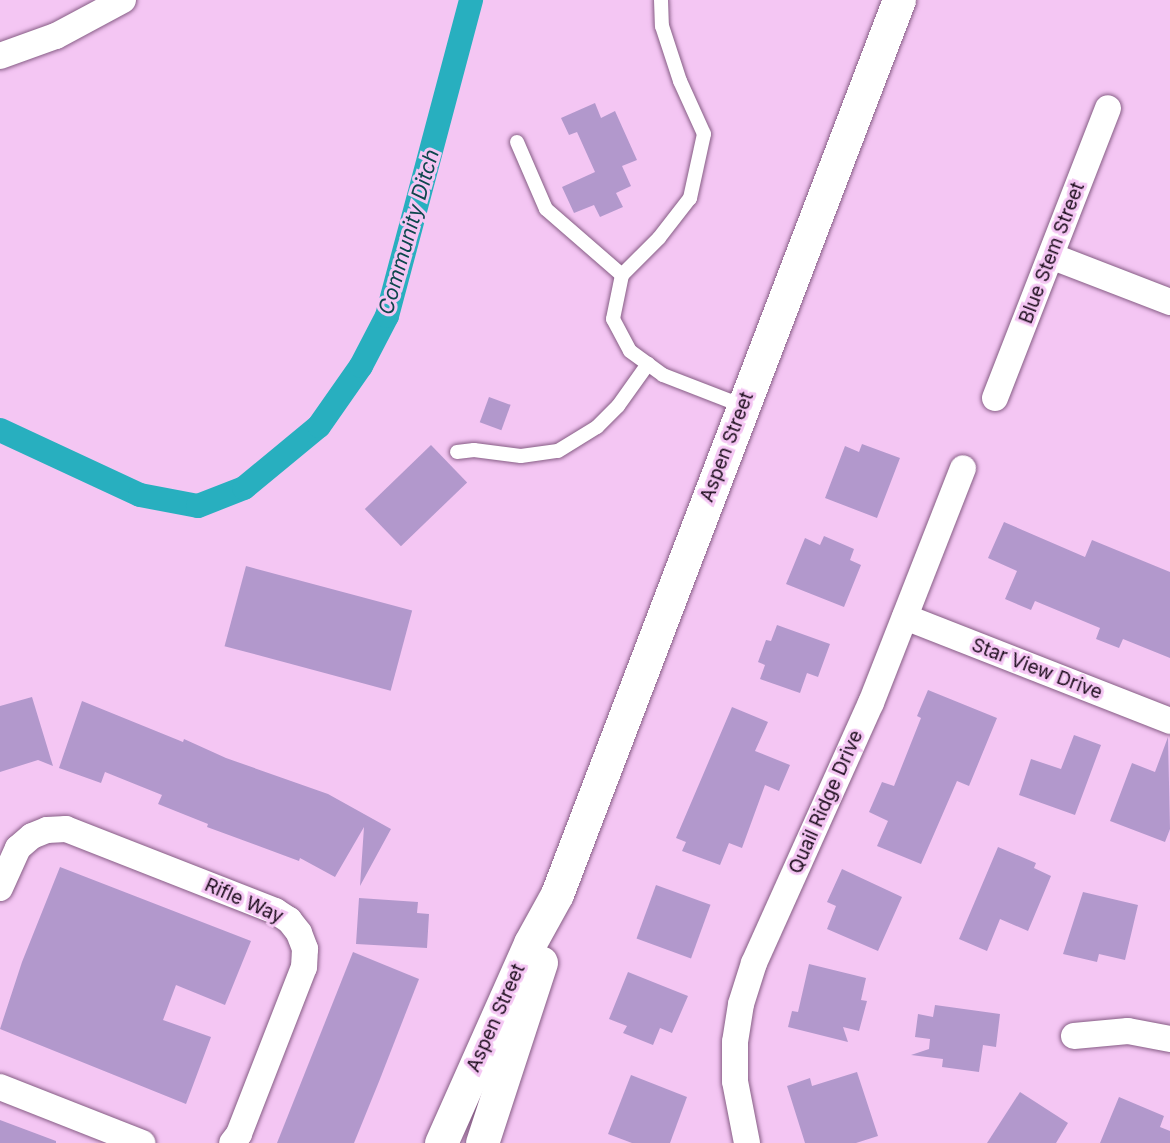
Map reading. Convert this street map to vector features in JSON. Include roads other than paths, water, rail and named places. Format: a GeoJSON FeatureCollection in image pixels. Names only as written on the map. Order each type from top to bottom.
{"type":"FeatureCollection","features":[{"type":"Feature","properties":{"kind":"street"},"geometry":{"type":"LineString","coordinates":[[0,57],[56,36],[123,0]]}},
{"type":"Feature","properties":{"kind":"street","name":"Aspen Street"},"geometry":{"type":"LineString","coordinates":[[441,1143],[530,943],[557,894],[899,0]]}},
{"type":"Feature","properties":{"kind":"street","name":"Blue Stem Street"},"geometry":{"type":"LineString","coordinates":[[995,398],[1108,108]]}},
{"type":"Feature","properties":{"kind":"street"},"geometry":{"type":"LineString","coordinates":[[1051,256],[1170,302]]}},
{"type":"Feature","properties":{"kind":"street","name":"Quail Ridge Drive"},"geometry":{"type":"LineString","coordinates":[[747,1143],[735,1081],[736,1042],[741,1004],[754,963],[871,703],[963,468]]}},
{"type":"Feature","properties":{"kind":"street","name":"Star View Drive"},"geometry":{"type":"LineString","coordinates":[[905,617],[1170,721]]}},
{"type":"Feature","properties":{"kind":"street","name":"Rifle Way"},"geometry":{"type":"LineString","coordinates":[[0,888],[18,848],[32,836],[47,830],[66,829],[275,911],[289,920],[299,933],[304,950],[304,968],[239,1134],[232,1143]]}},
{"type":"Feature","properties":{"kind":"street","name":"Aspen Street"},"geometry":{"type":"LineString","coordinates":[[482,1143],[546,947],[557,894]]}},
{"type":"Feature","properties":{"kind":"street"},"geometry":{"type":"LineString","coordinates":[[1074,1036],[1128,1031],[1170,1039]]}},
{"type":"Feature","properties":{"kind":"street"},"geometry":{"type":"LineString","coordinates":[[0,1087],[110,1137],[142,1143]]}},
{"type":"Feature","properties":{"kind":"lane"},"geometry":{"type":"LineString","coordinates":[[662,0],[662,26],[680,80],[704,134],[690,198],[659,237],[622,275],[613,318],[630,351],[663,375],[743,406]]}},
{"type":"Feature","properties":{"kind":"lane"},"geometry":{"type":"LineString","coordinates":[[517,142],[546,209],[622,275]]}},
{"type":"Feature","properties":{"kind":"lane"},"geometry":{"type":"LineString","coordinates":[[457,452],[474,450],[520,456],[558,451],[597,428],[618,406],[648,364]]}},
{"type":"Feature","properties":{"kind":"waterway","name":"Community Ditch"},"geometry":{"type":"LineString","coordinates":[[0,430],[140,495],[198,506],[244,488],[319,426],[361,366],[387,316],[471,0]]}}]}
